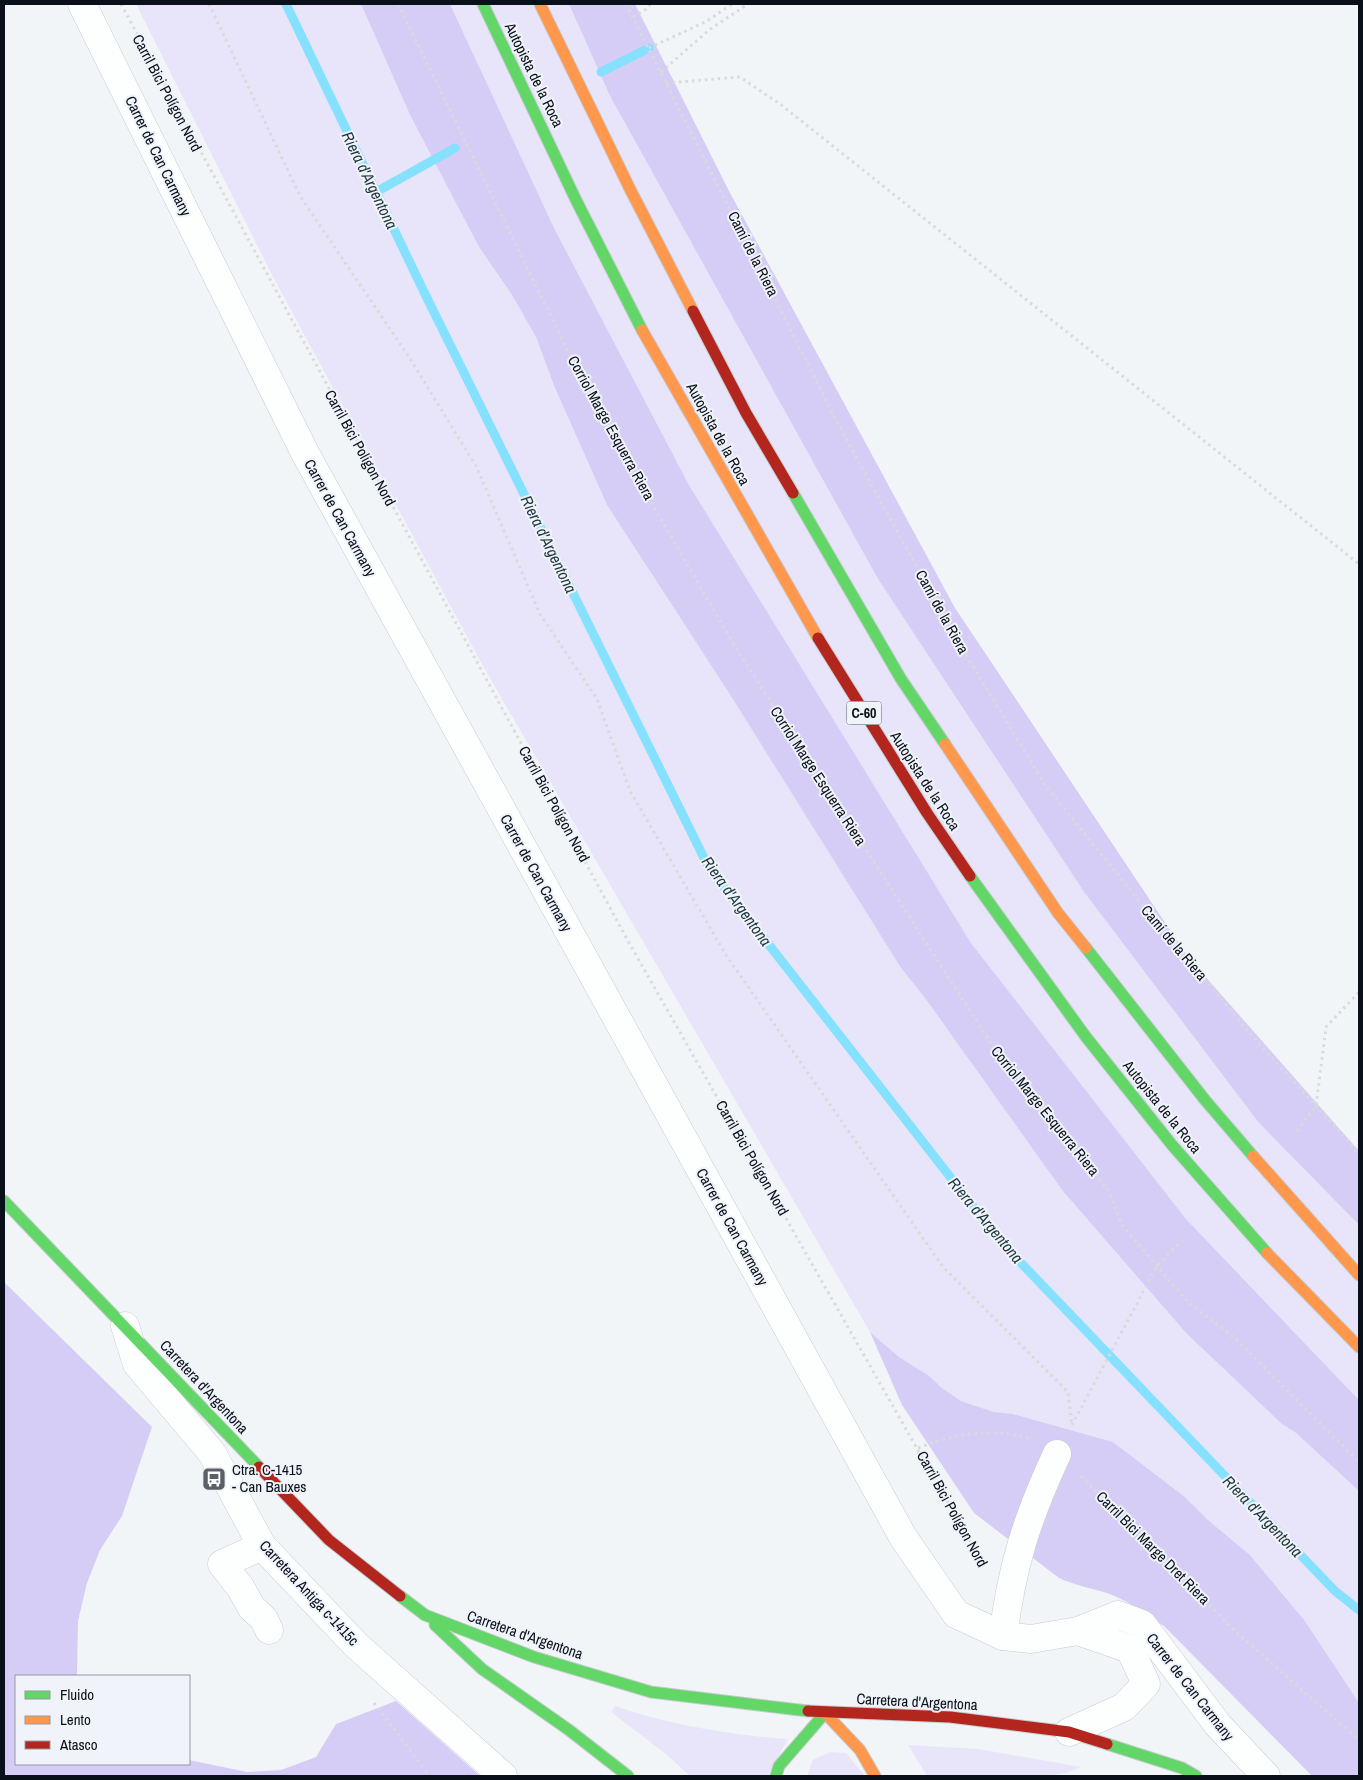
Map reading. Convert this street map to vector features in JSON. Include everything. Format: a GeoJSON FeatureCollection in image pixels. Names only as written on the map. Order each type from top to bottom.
{"type":"FeatureCollection","features":[{"type":"Feature","properties":{"kind":"main road","name":"Autopista de la Roca"},"geometry":{"type":"LineString","coordinates":[[482,4],[640,324],[785,586],[912,791],[1030,962],[1160,1131],[1238,1221],[1359,1347]]}},
{"type":"Feature","properties":{"kind":"main road"},"geometry":{"type":"LineString","coordinates":[[540,4],[630,189],[746,413],[901,679],[1058,913],[1205,1100],[1340,1256],[1359,1275]]}},
{"type":"Feature","properties":{"kind":"main road","name":"Carretera d'Argentona"},"geometry":{"type":"LineString","coordinates":[[4,1201],[126,1326],[329,1540],[425,1615],[534,1657],[651,1692],[825,1713],[950,1717],[1069,1732],[1182,1768],[1196,1776]]}},
{"type":"Feature","properties":{"kind":"main road"},"geometry":{"type":"LineString","coordinates":[[425,1615],[482,1668],[569,1730],[628,1776]]}},
{"type":"Feature","properties":{"kind":"main road"},"geometry":{"type":"LineString","coordinates":[[776,1776],[779,1766],[825,1713],[860,1750],[875,1776]]}},
{"type":"Feature","properties":{"kind":"street","name":"Carrer de Can Carmany"},"geometry":{"type":"LineString","coordinates":[[82,4],[305,453],[903,1537],[956,1614],[1003,1636],[1031,1639],[1078,1631],[1118,1615],[1142,1624],[1218,1726],[1266,1776]]}},
{"type":"Feature","properties":{"kind":"street","name":"Carretera Antiga c-1415c"},"geometry":{"type":"LineString","coordinates":[[126,1326],[137,1364],[212,1453],[262,1546],[356,1645],[503,1776]]}},
{"type":"Feature","properties":{"kind":"street"},"geometry":{"type":"LineString","coordinates":[[1003,1636],[1009,1589],[1023,1534],[1035,1501],[1057,1454]]}},
{"type":"Feature","properties":{"kind":"street"},"geometry":{"type":"LineString","coordinates":[[262,1546],[222,1564],[240,1587],[252,1608],[264,1619],[269,1630]]}},
{"type":"Feature","properties":{"kind":"street","name":"Carrer de Can Carmany"},"geometry":{"type":"LineString","coordinates":[[1069,1732],[1124,1707],[1146,1684],[1130,1649],[1078,1631]]}},
{"type":"Feature","properties":{"kind":"path","name":"Carril Bici Polígon Nord"},"geometry":{"type":"LineString","coordinates":[[120,4],[628,941],[990,1577],[1009,1589]]}},
{"type":"Feature","properties":{"kind":"path"},"geometry":{"type":"LineString","coordinates":[[209,4],[300,196],[409,356],[476,466],[540,614],[597,699],[630,791],[726,955],[943,1267],[1068,1392],[1072,1425]]}},
{"type":"Feature","properties":{"kind":"path","name":"Corriol Marge Esquerra Riera"},"geometry":{"type":"LineString","coordinates":[[398,4],[594,404],[736,648],[992,1045],[1099,1178],[1109,1192],[1122,1225],[1188,1302],[1237,1340],[1359,1462]]}},
{"type":"Feature","properties":{"kind":"path","name":"Camí de la Riera"},"geometry":{"type":"LineString","coordinates":[[626,4],[837,422],[956,638],[1045,785],[1163,930],[1359,1153]]}},
{"type":"Feature","properties":{"kind":"path"},"geometry":{"type":"LineString","coordinates":[[633,17],[648,8],[650,4]]}},
{"type":"Feature","properties":{"kind":"path"},"geometry":{"type":"LineString","coordinates":[[649,48],[707,21],[732,4]]}},
{"type":"Feature","properties":{"kind":"path"},"geometry":{"type":"LineString","coordinates":[[661,72],[709,30],[748,4]]}},
{"type":"Feature","properties":{"kind":"path"},"geometry":{"type":"LineString","coordinates":[[666,83],[740,77],[780,104],[1359,564]]}},
{"type":"Feature","properties":{"kind":"path"},"geometry":{"type":"LineString","coordinates":[[1297,1131],[1316,1106],[1326,1027],[1359,992]]}},
{"type":"Feature","properties":{"kind":"path"},"geometry":{"type":"LineString","coordinates":[[1057,1454],[1157,1266],[1181,1241]]}},
{"type":"Feature","properties":{"kind":"path","name":"Carril Bici Marge Dret Riera"},"geometry":{"type":"LineString","coordinates":[[918,1448],[948,1436],[982,1432],[1008,1432],[1039,1441],[1057,1454],[1102,1495],[1237,1633],[1359,1740]]}},
{"type":"Feature","properties":{"kind":"path"},"geometry":{"type":"LineString","coordinates":[[373,1702],[430,1776]]}},
{"type":"Feature","properties":{"kind":"shaded area"},"geometry":{"type":"Polygon","coordinates":[[[136,4],[361,4],[410,115],[479,247],[512,295],[536,337],[555,388],[607,505],[729,693],[901,968],[925,998],[1062,1190],[1186,1333],[1282,1424],[1296,1433],[1359,1491],[1359,1703],[1305,1621],[1250,1555],[1208,1520],[1185,1497],[1113,1442],[1013,1414],[994,1412],[961,1401],[942,1388],[928,1375],[899,1357],[870,1332],[484,668],[272,275],[136,4]]]}},
{"type":"Feature","properties":{"kind":"shaded area"},"geometry":{"type":"Polygon","coordinates":[[[361,4],[450,4],[554,228],[689,485],[971,943],[1186,1219],[1359,1400],[1359,1491],[1296,1433],[1282,1424],[1186,1333],[1062,1190],[925,998],[901,968],[729,693],[607,505],[555,388],[536,337],[512,295],[479,247],[410,115],[361,4]]]}},
{"type":"Feature","properties":{"kind":"shaded area"},"geometry":{"type":"Polygon","coordinates":[[[450,4],[569,4],[610,96],[878,579],[1084,892],[1259,1123],[1359,1225],[1359,1400],[1186,1219],[971,943],[689,485],[554,228],[450,4]]]}},
{"type":"Feature","properties":{"kind":"shaded area"},"geometry":{"type":"Polygon","coordinates":[[[569,4],[635,4],[729,191],[955,608],[1188,957],[1359,1151],[1359,1225],[1259,1123],[1084,892],[878,579],[610,96],[569,4]]]}},
{"type":"Feature","properties":{"kind":"shaded area"},"geometry":{"type":"Polygon","coordinates":[[[4,1282],[152,1427],[122,1516],[100,1550],[87,1583],[78,1621],[77,1675],[15,1675],[15,1765],[190,1765],[190,1760],[247,1772],[281,1770],[316,1757],[336,1724],[396,1701],[480,1776],[4,1776],[4,1282]]]}},
{"type":"Feature","properties":{"kind":"shaded area"},"geometry":{"type":"Polygon","coordinates":[[[870,1332],[899,1357],[928,1375],[942,1388],[961,1401],[994,1412],[1013,1414],[1113,1442],[1185,1497],[1208,1520],[1250,1555],[1305,1621],[1359,1703],[1359,1776],[1312,1776],[1164,1626],[1115,1596],[1059,1578],[974,1513],[902,1405],[870,1332]]]}},
{"type":"Feature","properties":{"kind":"shaded area"},"geometry":{"type":"Polygon","coordinates":[[[615,1706],[678,1724],[745,1735],[788,1739],[768,1776],[690,1776],[667,1755],[611,1712],[615,1706]]]}},
{"type":"Feature","properties":{"kind":"shaded area"},"geometry":{"type":"Polygon","coordinates":[[[908,1745],[979,1749],[1081,1767],[1066,1773],[1046,1776],[927,1776],[908,1745]]]}},
{"type":"Feature","properties":{"kind":"shaded area"},"geometry":{"type":"Polygon","coordinates":[[[830,1752],[846,1753],[865,1776],[807,1776],[813,1760],[830,1752]]]}},
{"type":"Feature","properties":{"kind":"waterway","name":"Riera d'Argentona"},"geometry":{"type":"LineString","coordinates":[[286,4],[425,294],[709,868],[1001,1242],[1335,1591],[1359,1610]]}},
{"type":"Feature","properties":{"kind":"waterway"},"geometry":{"type":"LineString","coordinates":[[601,72],[649,48]]}},
{"type":"Feature","properties":{"kind":"waterway"},"geometry":{"type":"LineString","coordinates":[[376,192],[455,148]]}},
{"type":"Feature","properties":{"kind":"traffic: fast"},"geometry":{"type":"LineString","coordinates":[[483,4],[576,200],[642,330]]}},
{"type":"Feature","properties":{"kind":"traffic: fast"},"geometry":{"type":"LineString","coordinates":[[793,493],[901,679],[945,744]]}},
{"type":"Feature","properties":{"kind":"traffic: fast"},"geometry":{"type":"LineString","coordinates":[[970,876],[1086,1037],[1172,1145],[1267,1253]]}},
{"type":"Feature","properties":{"kind":"traffic: fast"},"geometry":{"type":"LineString","coordinates":[[1086,948],[1205,1100],[1253,1156]]}},
{"type":"Feature","properties":{"kind":"traffic: fast"},"geometry":{"type":"LineString","coordinates":[[4,1201],[259,1467]]}},
{"type":"Feature","properties":{"kind":"traffic: fast"},"geometry":{"type":"LineString","coordinates":[[400,1596],[425,1615],[534,1657],[651,1692],[808,1711]]}},
{"type":"Feature","properties":{"kind":"traffic: fast"},"geometry":{"type":"LineString","coordinates":[[435,1625],[482,1669],[569,1730],[628,1776]]}},
{"type":"Feature","properties":{"kind":"traffic: fast"},"geometry":{"type":"LineString","coordinates":[[776,1776],[779,1766],[825,1713]]}},
{"type":"Feature","properties":{"kind":"traffic: fast"},"geometry":{"type":"LineString","coordinates":[[1107,1744],[1182,1768],[1196,1776]]}},
{"type":"Feature","properties":{"kind":"traffic: slow"},"geometry":{"type":"LineString","coordinates":[[540,4],[630,189],[693,311]]}},
{"type":"Feature","properties":{"kind":"traffic: slow"},"geometry":{"type":"LineString","coordinates":[[642,330],[818,638]]}},
{"type":"Feature","properties":{"kind":"traffic: slow"},"geometry":{"type":"LineString","coordinates":[[945,744],[1058,913],[1086,948]]}},
{"type":"Feature","properties":{"kind":"traffic: slow"},"geometry":{"type":"LineString","coordinates":[[1253,1156],[1359,1275]]}},
{"type":"Feature","properties":{"kind":"traffic: slow"},"geometry":{"type":"LineString","coordinates":[[1267,1253],[1359,1347]]}},
{"type":"Feature","properties":{"kind":"traffic: slow"},"geometry":{"type":"LineString","coordinates":[[825,1713],[860,1750],[875,1776]]}},
{"type":"Feature","properties":{"kind":"traffic: jam"},"geometry":{"type":"LineString","coordinates":[[693,311],[746,413],[793,493]]}},
{"type":"Feature","properties":{"kind":"traffic: jam"},"geometry":{"type":"LineString","coordinates":[[818,638],[927,813],[970,876]]}},
{"type":"Feature","properties":{"kind":"traffic: jam"},"geometry":{"type":"LineString","coordinates":[[259,1467],[329,1540],[400,1596]]}},
{"type":"Feature","properties":{"kind":"traffic: jam"},"geometry":{"type":"LineString","coordinates":[[808,1711],[950,1717],[1069,1732],[1107,1744]]}},
{"type":"Feature","properties":{"kind":"place","name":"Ctra. C-1415 - Can Bauxes"},"geometry":{"type":"Point","coordinates":[214,1479]}}]}
